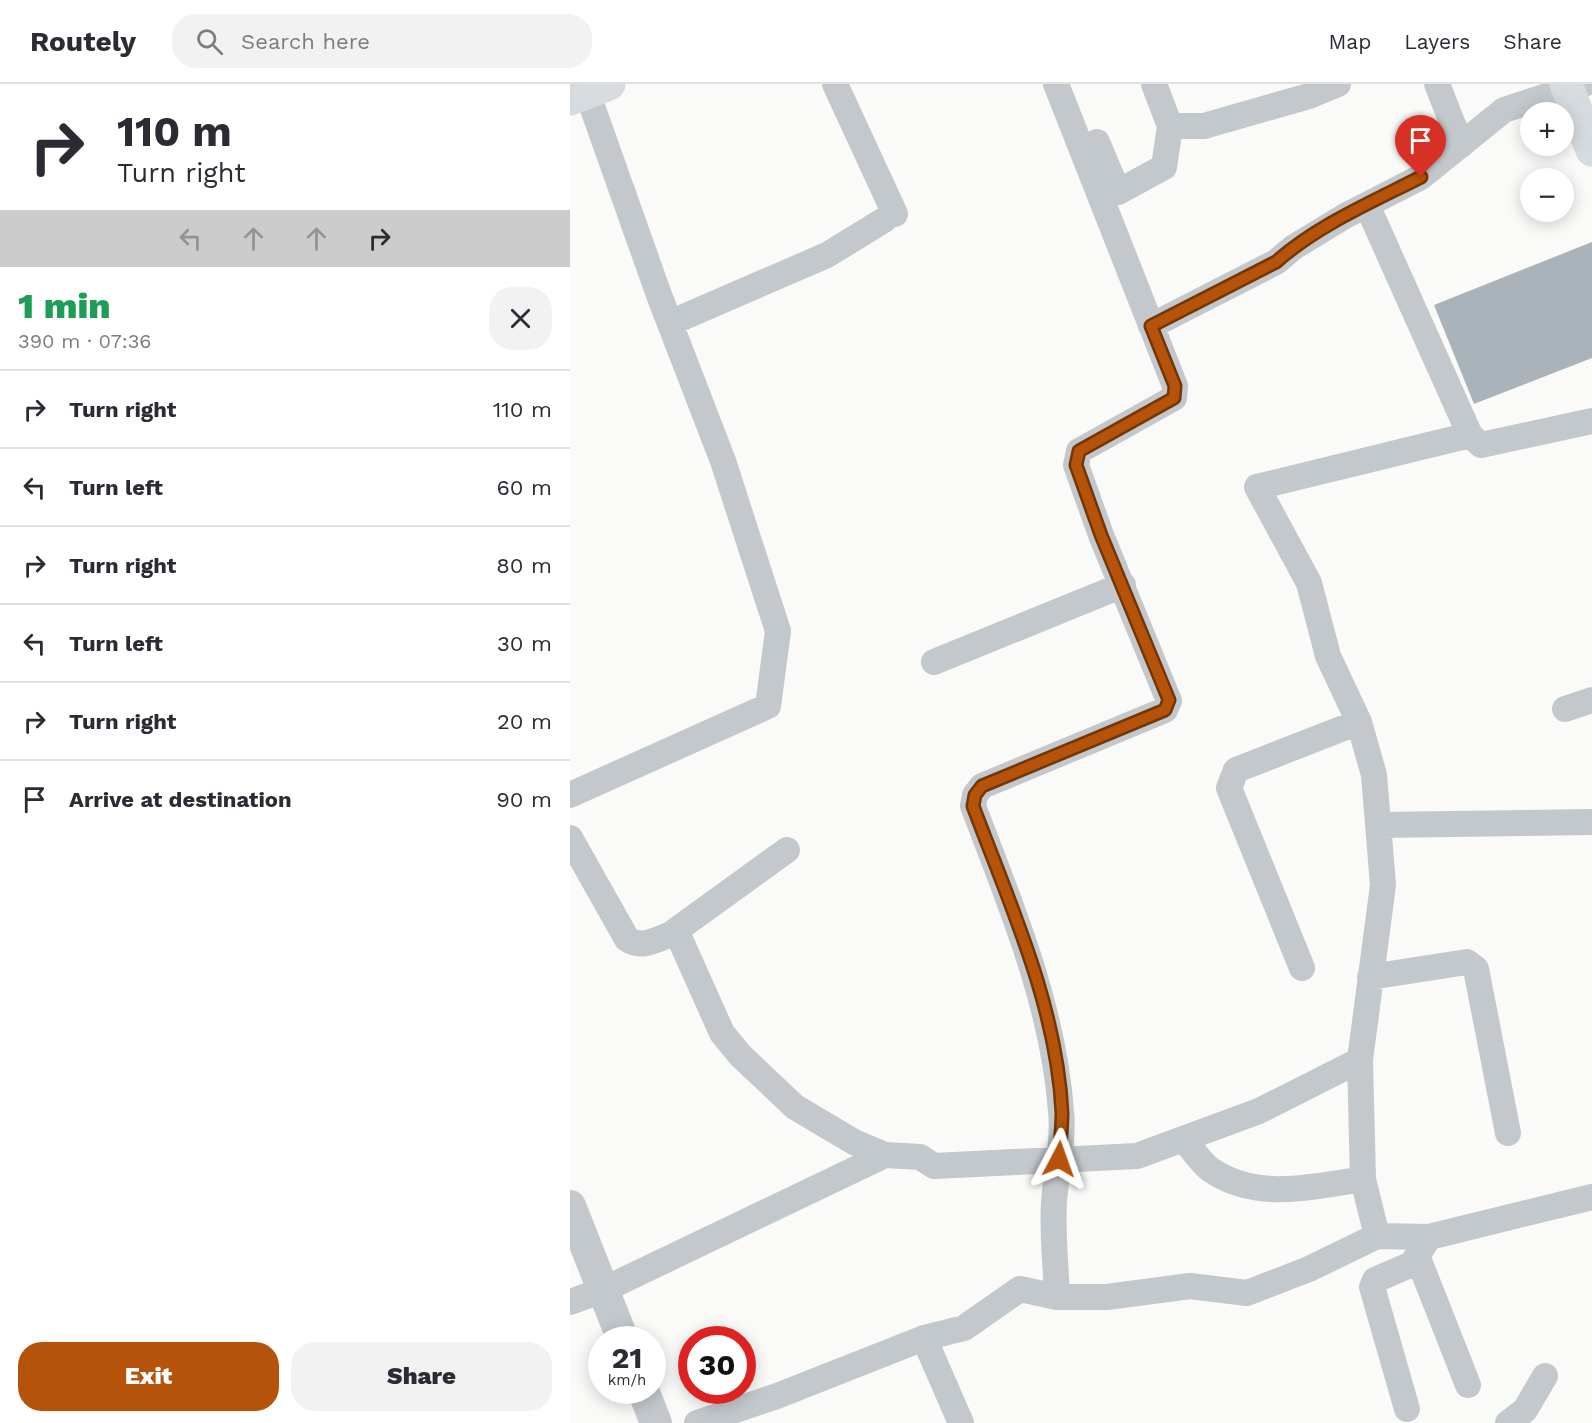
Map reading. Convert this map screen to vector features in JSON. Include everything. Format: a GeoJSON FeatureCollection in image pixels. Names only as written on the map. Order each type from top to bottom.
{"type":"FeatureCollection","features":[{"type":"Feature","properties":{"kind":"main road"},"geometry":{"type":"LineString","coordinates":[[1580,86],[1592,150]]}},
{"type":"Feature","properties":{"kind":"street"},"geometry":{"type":"LineString","coordinates":[[670,323],[827,255],[890,217],[835,84]]}},
{"type":"Feature","properties":{"kind":"street"},"geometry":{"type":"LineString","coordinates":[[1056,84],[1175,386],[1174,398],[1079,451],[1076,465],[1169,700],[1165,710],[982,786],[975,795],[973,806],[1026,945],[1058,1072],[1062,1115],[1054,1204],[1058,1297]]}},
{"type":"Feature","properties":{"kind":"street"},"geometry":{"type":"LineString","coordinates":[[1072,84],[1118,192],[1164,166],[1170,126],[1154,84]]}},
{"type":"Feature","properties":{"kind":"street"},"geometry":{"type":"LineString","coordinates":[[1170,126],[1204,126],[1310,96],[1338,84]]}},
{"type":"Feature","properties":{"kind":"street"},"geometry":{"type":"LineString","coordinates":[[1437,84],[1461,145]]}},
{"type":"Feature","properties":{"kind":"street"},"geometry":{"type":"LineString","coordinates":[[1151,326],[1276,262],[1294,247],[1366,205],[1421,177],[1504,110],[1580,86]]}},
{"type":"Feature","properties":{"kind":"street"},"geometry":{"type":"LineString","coordinates":[[570,795],[768,706],[778,631],[723,461],[670,323],[589,92]]}},
{"type":"Feature","properties":{"kind":"street"},"geometry":{"type":"LineString","coordinates":[[1366,205],[1470,435],[1481,445],[1592,422]]}},
{"type":"Feature","properties":{"kind":"street"},"geometry":{"type":"LineString","coordinates":[[1377,1236],[1363,1179],[1360,1060],[1383,885],[1374,775],[1359,722],[1328,656],[1309,584],[1257,487],[1470,435]]}},
{"type":"Feature","properties":{"kind":"street"},"geometry":{"type":"LineString","coordinates":[[934,662],[1123,585]]}},
{"type":"Feature","properties":{"kind":"street"},"geometry":{"type":"LineString","coordinates":[[1565,709],[1592,700]]}},
{"type":"Feature","properties":{"kind":"street"},"geometry":{"type":"LineString","coordinates":[[1302,968],[1229,788],[1236,770],[1359,722]]}},
{"type":"Feature","properties":{"kind":"street"},"geometry":{"type":"LineString","coordinates":[[1378,825],[1592,822]]}},
{"type":"Feature","properties":{"kind":"street"},"geometry":{"type":"LineString","coordinates":[[570,838],[627,939],[634,944],[643,945],[671,934],[787,850]]}},
{"type":"Feature","properties":{"kind":"street"},"geometry":{"type":"LineString","coordinates":[[671,934],[680,939],[722,1033],[740,1055],[795,1107],[854,1142],[885,1155],[920,1157],[934,1166],[1137,1156],[1259,1111],[1360,1060]]}},
{"type":"Feature","properties":{"kind":"street"},"geometry":{"type":"LineString","coordinates":[[1370,977],[1467,962],[1473,964],[1476,969],[1508,1133]]}},
{"type":"Feature","properties":{"kind":"street"},"geometry":{"type":"LineString","coordinates":[[1184,1139],[1210,1169],[1242,1185],[1276,1190],[1363,1179]]}},
{"type":"Feature","properties":{"kind":"street"},"geometry":{"type":"LineString","coordinates":[[570,1302],[603,1290],[885,1155]]}},
{"type":"Feature","properties":{"kind":"street"},"geometry":{"type":"LineString","coordinates":[[696,1423],[777,1396],[924,1338],[964,1328],[1020,1289],[1058,1297],[1107,1297],[1190,1287],[1247,1293],[1309,1269],[1377,1236],[1424,1247],[1592,1197]]}},
{"type":"Feature","properties":{"kind":"street"},"geometry":{"type":"LineString","coordinates":[[572,1215],[617,1326]]}},
{"type":"Feature","properties":{"kind":"street"},"geometry":{"type":"LineString","coordinates":[[1424,1247],[1468,1385]]}},
{"type":"Feature","properties":{"kind":"street"},"geometry":{"type":"LineString","coordinates":[[1407,1409],[1372,1287],[1375,1280],[1412,1264],[1424,1247]]}},
{"type":"Feature","properties":{"kind":"street"},"geometry":{"type":"LineString","coordinates":[[924,1338],[961,1423]]}},
{"type":"Feature","properties":{"kind":"street"},"geometry":{"type":"LineString","coordinates":[[1508,1423],[1525,1410],[1545,1376]]}},
{"type":"Feature","properties":{"kind":"street"},"geometry":{"type":"LineString","coordinates":[[649,1404],[656,1423]]}},
{"type":"Feature","properties":{"kind":"building"},"geometry":{"type":"Polygon","coordinates":[[[1592,242],[1592,358],[1474,404],[1434,305],[1592,242]]]}},
{"type":"Feature","properties":{"kind":"route"},"geometry":{"type":"LineString","coordinates":[[1059,1159],[1062,1115],[1058,1072],[1047,1021],[1026,945],[973,806],[975,795],[982,786],[1165,710],[1169,700],[1142,628],[1101,535],[1076,465],[1079,451],[1174,398],[1175,386],[1151,326],[1276,262],[1294,247],[1345,216],[1421,177]]}}]}
